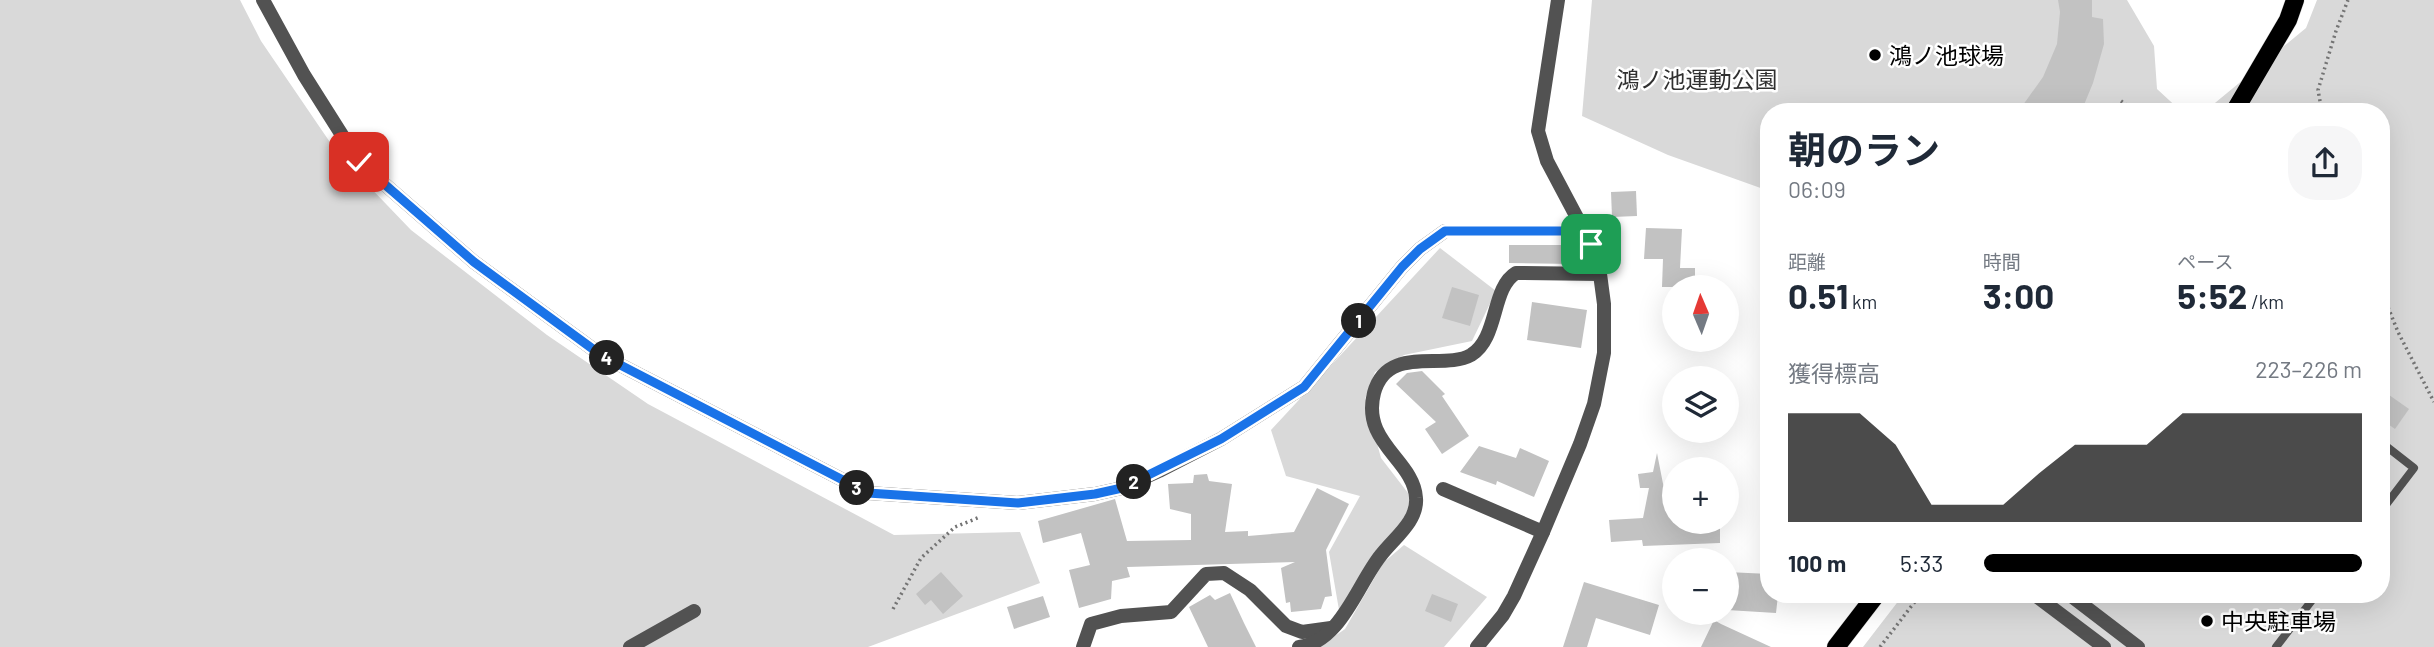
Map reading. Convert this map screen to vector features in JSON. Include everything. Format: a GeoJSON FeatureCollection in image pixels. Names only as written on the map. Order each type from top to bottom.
{"type":"FeatureCollection","features":[{"type":"Feature","properties":{"kind":"main road"},"geometry":{"type":"LineString","coordinates":[[2239,103],[2288,20],[2295,0]]}},
{"type":"Feature","properties":{"kind":"main road"},"geometry":{"type":"LineString","coordinates":[[1836,647],[1869,603]]}},
{"type":"Feature","properties":{"kind":"street"},"geometry":{"type":"LineString","coordinates":[[263,0],[304,75],[359,162],[474,262],[601,355],[868,493],[1018,503],[1122,488],[1221,439],[1304,387],[1402,267],[1435,236],[1445,231],[1586,231]]}},
{"type":"Feature","properties":{"kind":"street"},"geometry":{"type":"LineString","coordinates":[[1477,647],[1508,606],[1543,532],[1580,444],[1600,378],[1605,331],[1600,274],[1586,231],[1547,161],[1538,131],[1558,0]]}},
{"type":"Feature","properties":{"kind":"street"},"geometry":{"type":"LineString","coordinates":[[1299,647],[1310,646],[1338,623],[1379,556],[1407,524],[1416,507],[1415,491],[1411,482],[1380,438],[1373,416],[1374,392],[1385,373],[1407,363],[1465,358],[1474,353],[1491,326],[1510,276],[1516,273],[1600,274]]}},
{"type":"Feature","properties":{"kind":"street"},"geometry":{"type":"LineString","coordinates":[[1443,489],[1543,532]]}},
{"type":"Feature","properties":{"kind":"street"},"geometry":{"type":"LineString","coordinates":[[1083,647],[1091,624],[1121,617],[1171,612],[1206,574],[1224,573],[1250,590],[1286,626],[1302,632],[1331,628]]}},
{"type":"Feature","properties":{"kind":"street"},"geometry":{"type":"LineString","coordinates":[[2046,603],[2104,647]]}},
{"type":"Feature","properties":{"kind":"street"},"geometry":{"type":"LineString","coordinates":[[2080,603],[2138,647]]}},
{"type":"Feature","properties":{"kind":"street"},"geometry":{"type":"LineString","coordinates":[[631,647],[694,611]]}},
{"type":"Feature","properties":{"kind":"lane"},"geometry":{"type":"LineString","coordinates":[[2390,449],[2414,468],[2390,500]]}},
{"type":"Feature","properties":{"kind":"lane"},"geometry":{"type":"LineString","coordinates":[[2276,647],[2310,603]]}},
{"type":"Feature","properties":{"kind":"path"},"geometry":{"type":"LineString","coordinates":[[2320,103],[2318,90],[2348,0]]}},
{"type":"Feature","properties":{"kind":"path"},"geometry":{"type":"LineString","coordinates":[[2390,312],[2434,402]]}},
{"type":"Feature","properties":{"kind":"path"},"geometry":{"type":"LineString","coordinates":[[893,610],[921,558],[955,527],[980,518]]}},
{"type":"Feature","properties":{"kind":"path"},"geometry":{"type":"LineString","coordinates":[[1880,647],[1914,603]]}},
{"type":"Feature","properties":{"kind":"green space"},"geometry":{"type":"Polygon","coordinates":[[[0,0],[240,0],[261,41],[338,154],[411,230],[547,335],[648,404],[894,535],[1020,532],[1040,583],[868,647],[0,647],[0,0]]]}},
{"type":"Feature","properties":{"kind":"green space","name":"鴻ノ池運動公園"},"geometry":{"type":"Polygon","coordinates":[[[1592,0],[2127,0],[2154,46],[2157,89],[2172,103],[1760,103],[1760,188],[1668,155],[1582,116],[1592,0]]]}},
{"type":"Feature","properties":{"kind":"green space"},"geometry":{"type":"Polygon","coordinates":[[[2317,0],[2434,0],[2434,647],[1863,647],[1897,603],[2390,603],[2390,103],[2215,103],[2306,28],[2317,0]]]}},
{"type":"Feature","properties":{"kind":"green space"},"geometry":{"type":"Polygon","coordinates":[[[1440,248],[1496,291],[1472,341],[1404,355],[1375,372],[1365,399],[1381,458],[1408,493],[1410,505],[1403,519],[1375,553],[1339,610],[1329,552],[1360,496],[1286,476],[1271,430],[1440,248]]]}},
{"type":"Feature","properties":{"kind":"green space"},"geometry":{"type":"Polygon","coordinates":[[[1404,545],[1487,597],[1444,647],[1319,647],[1345,629],[1383,563],[1404,545]]]}},
{"type":"Feature","properties":{"kind":"building"},"geometry":{"type":"Polygon","coordinates":[[[2058,0],[2092,0],[2092,17],[2103,19],[2104,44],[2093,83],[2085,103],[2024,103],[2043,77],[2057,44],[2060,12],[2058,0]]]}},
{"type":"Feature","properties":{"kind":"building"},"geometry":{"type":"Polygon","coordinates":[[[1636,191],[1637,216],[1612,217],[1611,192],[1636,191]]]}},
{"type":"Feature","properties":{"kind":"building"},"geometry":{"type":"Polygon","coordinates":[[[1646,228],[1682,229],[1680,268],[1695,268],[1695,275],[1662,275],[1663,259],[1644,259],[1646,228]]]}},
{"type":"Feature","properties":{"kind":"building"},"geometry":{"type":"Polygon","coordinates":[[[1509,245],[1570,245],[1571,264],[1509,263],[1509,245]]]}},
{"type":"Feature","properties":{"kind":"building"},"geometry":{"type":"Polygon","coordinates":[[[1452,287],[1479,295],[1470,326],[1442,318],[1452,287]]]}},
{"type":"Feature","properties":{"kind":"building"},"geometry":{"type":"Polygon","coordinates":[[[1532,302],[1587,310],[1581,348],[1527,340],[1532,302]]]}},
{"type":"Feature","properties":{"kind":"building"},"geometry":{"type":"Polygon","coordinates":[[[1422,371],[1445,394],[1442,396],[1469,436],[1442,454],[1425,429],[1436,422],[1396,384],[1407,373],[1422,371]]]}},
{"type":"Feature","properties":{"kind":"building"},"geometry":{"type":"Polygon","coordinates":[[[2390,396],[2409,409],[2395,429],[2390,426],[2390,396]]]}},
{"type":"Feature","properties":{"kind":"building"},"geometry":{"type":"Polygon","coordinates":[[[1479,446],[1516,458],[1520,448],[1549,461],[1534,497],[1497,481],[1496,485],[1460,472],[1479,446]]]}},
{"type":"Feature","properties":{"kind":"building"},"geometry":{"type":"Polygon","coordinates":[[[1657,453],[1662,479],[1662,534],[1720,534],[1720,543],[1643,546],[1642,540],[1611,542],[1609,520],[1643,518],[1649,488],[1640,488],[1638,474],[1653,472],[1657,453]]]}},
{"type":"Feature","properties":{"kind":"building"},"geometry":{"type":"Polygon","coordinates":[[[1207,474],[1209,481],[1232,484],[1225,532],[1248,531],[1248,536],[1294,532],[1317,488],[1349,504],[1326,550],[1332,596],[1325,597],[1321,609],[1291,612],[1290,602],[1286,603],[1281,568],[1295,562],[1127,567],[1130,577],[1112,581],[1111,599],[1079,608],[1069,570],[1090,565],[1081,533],[1043,543],[1038,521],[1115,499],[1127,541],[1191,540],[1191,514],[1170,509],[1168,484],[1193,483],[1194,475],[1207,474]]]}},
{"type":"Feature","properties":{"kind":"building"},"geometry":{"type":"Polygon","coordinates":[[[941,572],[963,596],[943,614],[931,600],[925,605],[916,594],[941,572]]]}},
{"type":"Feature","properties":{"kind":"building"},"geometry":{"type":"Polygon","coordinates":[[[1739,573],[1760,574],[1760,603],[1777,603],[1776,613],[1739,611],[1739,573]]]}},
{"type":"Feature","properties":{"kind":"building"},"geometry":{"type":"Polygon","coordinates":[[[1584,582],[1659,605],[1650,635],[1596,618],[1587,647],[1563,647],[1584,582]]]}},
{"type":"Feature","properties":{"kind":"building"},"geometry":{"type":"Polygon","coordinates":[[[1230,593],[1256,647],[1208,647],[1189,607],[1210,595],[1215,600],[1230,593]]]}},
{"type":"Feature","properties":{"kind":"building"},"geometry":{"type":"Polygon","coordinates":[[[1432,594],[1458,604],[1451,622],[1425,611],[1432,594]]]}},
{"type":"Feature","properties":{"kind":"building"},"geometry":{"type":"Polygon","coordinates":[[[1043,596],[1050,617],[1014,629],[1007,607],[1043,596]]]}},
{"type":"Feature","properties":{"kind":"building"},"geometry":{"type":"Polygon","coordinates":[[[1712,625],[1723,625],[1771,647],[1701,647],[1712,625]]]}},
{"type":"Feature","properties":{"kind":"place","name":"鴻ノ池球場"},"geometry":{"type":"Point","coordinates":[1875,55]}},
{"type":"Feature","properties":{"kind":"place","name":"中央駐車場"},"geometry":{"type":"Point","coordinates":[2207,621]}},
{"type":"Feature","properties":{"kind":"route"},"geometry":{"type":"LineString","coordinates":[[359,162],[474,262],[601,355],[868,493],[1018,503],[1122,488],[1221,439],[1284,400],[1313,378],[1402,267],[1435,236],[1445,231],[1586,231],[1591,244]]}}]}
